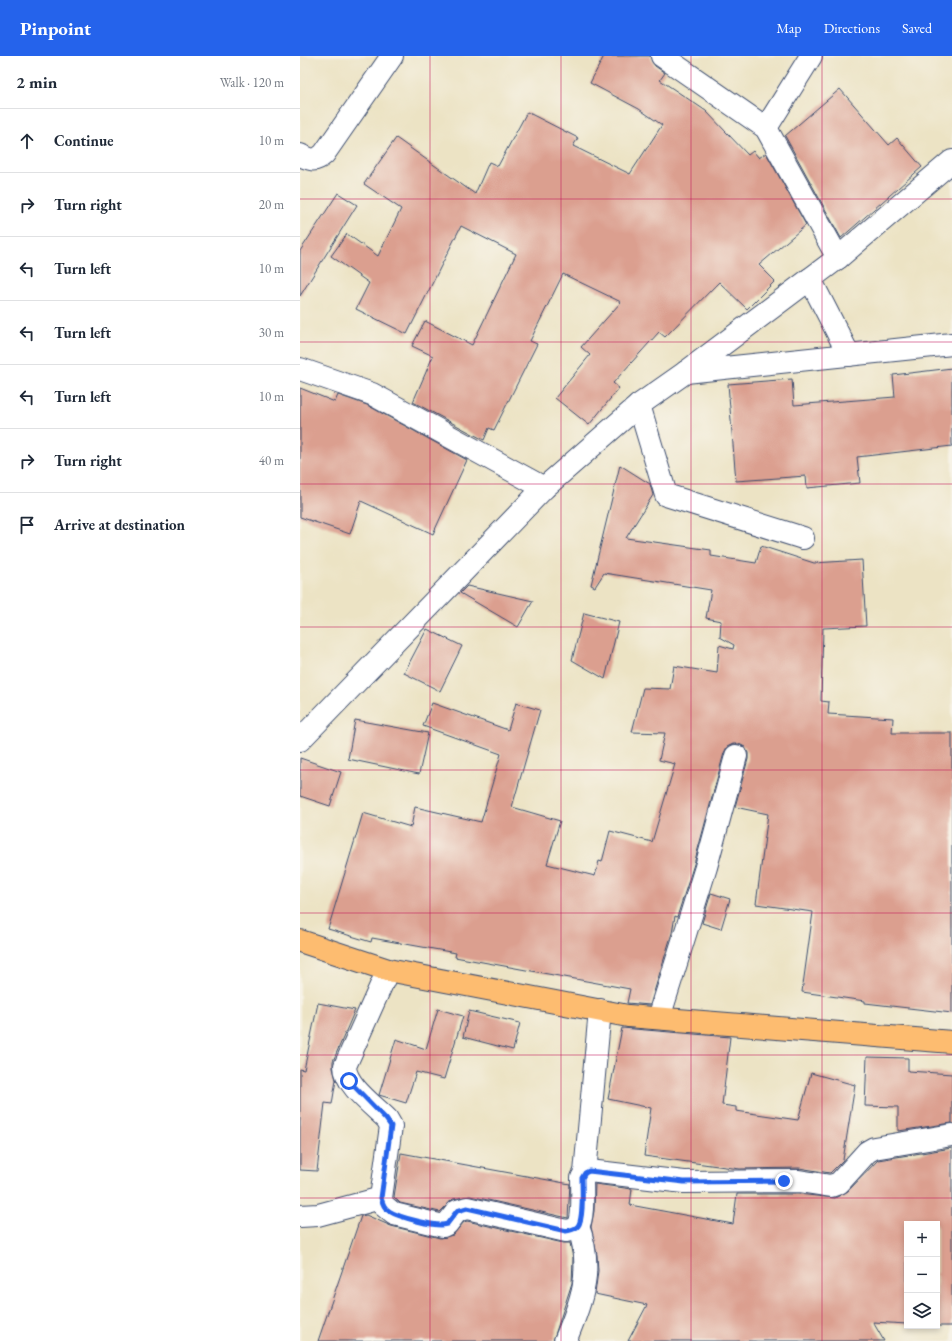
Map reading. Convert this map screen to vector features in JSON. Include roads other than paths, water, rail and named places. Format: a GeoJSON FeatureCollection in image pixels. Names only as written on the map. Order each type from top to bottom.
{"type":"FeatureCollection","features":[{"type":"Feature","properties":{"kind":"main road"},"geometry":{"type":"LineString","coordinates":[[300,941],[388,970],[628,1016],[952,1042]]}},
{"type":"Feature","properties":{"kind":"street"},"geometry":{"type":"LineString","coordinates":[[300,155],[311,160],[317,160],[324,154],[392,56]]}},
{"type":"Feature","properties":{"kind":"street"},"geometry":{"type":"LineString","coordinates":[[662,56],[766,128],[838,258]]}},
{"type":"Feature","properties":{"kind":"street"},"geometry":{"type":"LineString","coordinates":[[766,128],[810,56]]}},
{"type":"Feature","properties":{"kind":"street"},"geometry":{"type":"LineString","coordinates":[[300,740],[544,488],[639,405],[686,372],[838,258],[952,160]]}},
{"type":"Feature","properties":{"kind":"street"},"geometry":{"type":"LineString","coordinates":[[810,279],[849,355]]}},
{"type":"Feature","properties":{"kind":"street"},"geometry":{"type":"LineString","coordinates":[[686,372],[952,344]]}},
{"type":"Feature","properties":{"kind":"street"},"geometry":{"type":"LineString","coordinates":[[300,369],[372,394],[544,488]]}},
{"type":"Feature","properties":{"kind":"street"},"geometry":{"type":"LineString","coordinates":[[639,405],[666,495],[803,538]]}},
{"type":"Feature","properties":{"kind":"street"},"geometry":{"type":"LineString","coordinates":[[659,1018],[706,868],[736,756]]}},
{"type":"Feature","properties":{"kind":"street"},"geometry":{"type":"LineString","coordinates":[[388,970],[344,1066],[345,1073],[349,1081],[391,1126],[381,1198],[383,1205],[394,1214],[438,1225],[447,1224],[457,1211],[467,1208],[566,1231],[578,1226]]}},
{"type":"Feature","properties":{"kind":"street"},"geometry":{"type":"LineString","coordinates":[[566,1341],[581,1301],[585,1281],[584,1244],[578,1226],[580,1220],[582,1178],[585,1173],[600,1010]]}},
{"type":"Feature","properties":{"kind":"street"},"geometry":{"type":"LineString","coordinates":[[585,1173],[596,1170],[684,1182],[799,1181],[831,1186],[839,1183],[867,1152],[874,1148],[952,1135]]}},
{"type":"Feature","properties":{"kind":"street"},"geometry":{"type":"LineString","coordinates":[[300,1216],[318,1215],[381,1198]]}}]}
